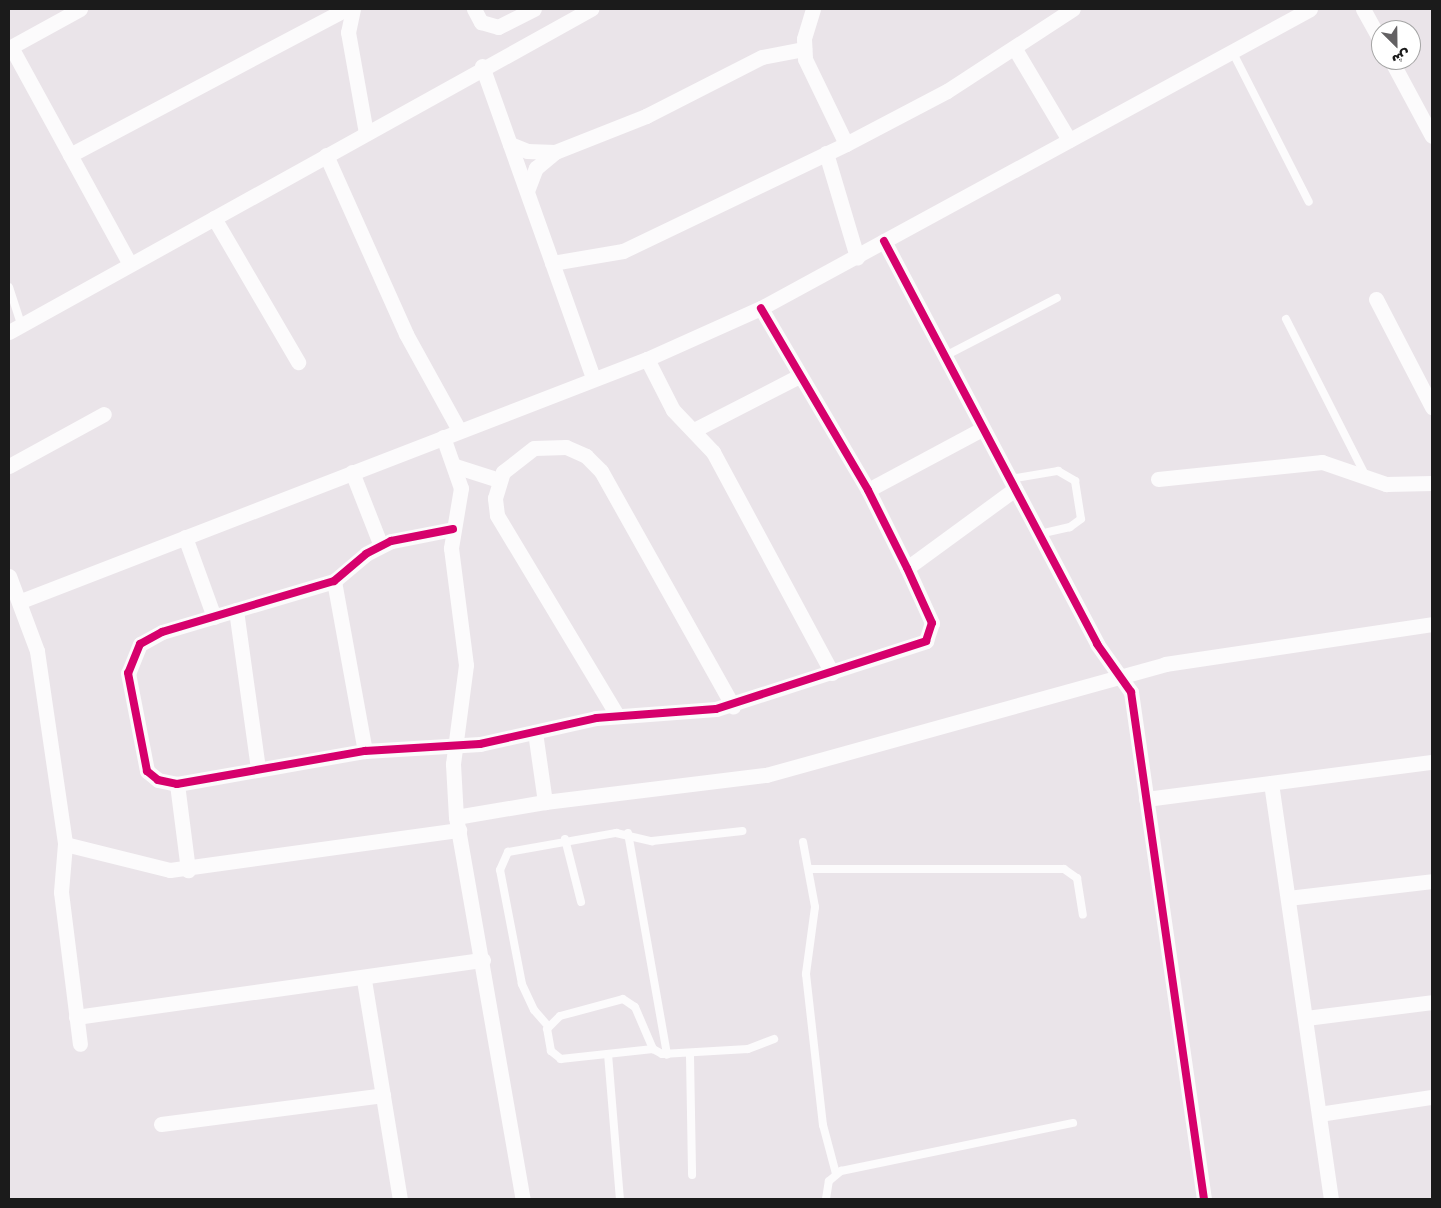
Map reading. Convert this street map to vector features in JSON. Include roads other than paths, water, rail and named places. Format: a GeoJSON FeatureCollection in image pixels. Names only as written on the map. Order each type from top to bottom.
{"type":"FeatureCollection","features":[{"type":"Feature","properties":{"kind":"street"},"geometry":{"type":"LineString","coordinates":[[80,9],[10,47],[130,264]]}},
{"type":"Feature","properties":{"kind":"street"},"geometry":{"type":"LineString","coordinates":[[70,156],[346,9]]}},
{"type":"Feature","properties":{"kind":"street"},"geometry":{"type":"LineString","coordinates":[[354,9],[348,32],[366,133]]}},
{"type":"Feature","properties":{"kind":"street"},"geometry":{"type":"LineString","coordinates":[[474,9],[482,22],[498,27],[534,9]]}},
{"type":"Feature","properties":{"kind":"street"},"geometry":{"type":"LineString","coordinates":[[15,328],[366,133],[482,66],[590,9]]}},
{"type":"Feature","properties":{"kind":"street"},"geometry":{"type":"LineString","coordinates":[[813,9],[804,49],[808,68],[846,144]]}},
{"type":"Feature","properties":{"kind":"street"},"geometry":{"type":"LineString","coordinates":[[552,263],[623,251],[846,144],[1015,50],[1073,9]]}},
{"type":"Feature","properties":{"kind":"street"},"geometry":{"type":"LineString","coordinates":[[21,601],[593,378],[647,359],[761,308],[1310,9]]}},
{"type":"Feature","properties":{"kind":"street"},"geometry":{"type":"LineString","coordinates":[[1363,9],[1371,23]]}},
{"type":"Feature","properties":{"kind":"street"},"geometry":{"type":"LineString","coordinates":[[527,191],[536,168],[555,152],[646,116],[762,58],[804,49]]}},
{"type":"Feature","properties":{"kind":"street"},"geometry":{"type":"LineString","coordinates":[[1015,50],[1069,140]]}},
{"type":"Feature","properties":{"kind":"street"},"geometry":{"type":"LineString","coordinates":[[482,66],[593,378]]}},
{"type":"Feature","properties":{"kind":"street"},"geometry":{"type":"LineString","coordinates":[[1396,70],[1432,136]]}},
{"type":"Feature","properties":{"kind":"street"},"geometry":{"type":"LineString","coordinates":[[510,144],[536,152],[555,152]]}},
{"type":"Feature","properties":{"kind":"street"},"geometry":{"type":"LineString","coordinates":[[826,153],[857,256]]}},
{"type":"Feature","properties":{"kind":"street"},"geometry":{"type":"LineString","coordinates":[[326,155],[406,334],[459,430]]}},
{"type":"Feature","properties":{"kind":"street"},"geometry":{"type":"LineString","coordinates":[[214,218],[298,362]]}},
{"type":"Feature","properties":{"kind":"street"},"geometry":{"type":"LineString","coordinates":[[884,241],[1101,651],[1123,675],[1132,698],[1204,1199]]}},
{"type":"Feature","properties":{"kind":"street"},"geometry":{"type":"LineString","coordinates":[[1376,299],[1432,407]]}},
{"type":"Feature","properties":{"kind":"street"},"geometry":{"type":"LineString","coordinates":[[452,529],[381,546],[334,581],[147,639],[129,665],[144,766],[158,780],[177,784],[365,751],[455,746],[618,715],[690,713],[733,706],[832,673],[929,637],[931,618],[868,490],[799,376],[761,308]]}},
{"type":"Feature","properties":{"kind":"street"},"geometry":{"type":"LineString","coordinates":[[647,359],[673,410],[696,429],[713,452],[832,673]]}},
{"type":"Feature","properties":{"kind":"street"},"geometry":{"type":"LineString","coordinates":[[696,429],[799,376]]}},
{"type":"Feature","properties":{"kind":"street"},"geometry":{"type":"LineString","coordinates":[[9,466],[104,414]]}},
{"type":"Feature","properties":{"kind":"street"},"geometry":{"type":"LineString","coordinates":[[868,490],[982,429]]}},
{"type":"Feature","properties":{"kind":"street"},"geometry":{"type":"LineString","coordinates":[[443,437],[455,466],[461,496],[452,529],[452,559],[466,665],[455,746],[457,824],[483,960],[522,1199]]}},
{"type":"Feature","properties":{"kind":"street"},"geometry":{"type":"LineString","coordinates":[[618,715],[501,523],[495,498],[499,480],[515,459],[545,446],[577,450],[594,463],[733,706]]}},
{"type":"Feature","properties":{"kind":"street"},"geometry":{"type":"LineString","coordinates":[[1158,479],[1310,462],[1333,463],[1396,486],[1432,483]]}},
{"type":"Feature","properties":{"kind":"street"},"geometry":{"type":"LineString","coordinates":[[455,466],[499,480]]}},
{"type":"Feature","properties":{"kind":"street"},"geometry":{"type":"LineString","coordinates":[[352,472],[381,546]]}},
{"type":"Feature","properties":{"kind":"street"},"geometry":{"type":"LineString","coordinates":[[907,568],[1013,484]]}},
{"type":"Feature","properties":{"kind":"street"},"geometry":{"type":"LineString","coordinates":[[185,537],[214,617]]}},
{"type":"Feature","properties":{"kind":"street"},"geometry":{"type":"LineString","coordinates":[[9,576],[21,601],[37,651],[65,844],[61,892],[80,1044]]}},
{"type":"Feature","properties":{"kind":"street"},"geometry":{"type":"LineString","coordinates":[[334,581],[365,751]]}},
{"type":"Feature","properties":{"kind":"street"},"geometry":{"type":"LineString","coordinates":[[236,610],[258,769]]}},
{"type":"Feature","properties":{"kind":"street"},"geometry":{"type":"LineString","coordinates":[[65,844],[142,866],[188,870],[457,824],[545,802],[738,780],[794,770],[1123,675],[1210,655],[1432,624]]}},
{"type":"Feature","properties":{"kind":"street"},"geometry":{"type":"LineString","coordinates":[[534,732],[545,802]]}},
{"type":"Feature","properties":{"kind":"street"},"geometry":{"type":"LineString","coordinates":[[1146,799],[1432,762]]}},
{"type":"Feature","properties":{"kind":"street"},"geometry":{"type":"LineString","coordinates":[[1271,783],[1331,1199]]}},
{"type":"Feature","properties":{"kind":"street"},"geometry":{"type":"LineString","coordinates":[[177,784],[188,870]]}},
{"type":"Feature","properties":{"kind":"street"},"geometry":{"type":"LineString","coordinates":[[1288,898],[1432,882]]}},
{"type":"Feature","properties":{"kind":"street"},"geometry":{"type":"LineString","coordinates":[[76,1017],[364,980],[483,960]]}},
{"type":"Feature","properties":{"kind":"street"},"geometry":{"type":"LineString","coordinates":[[364,980],[400,1199]]}},
{"type":"Feature","properties":{"kind":"street"},"geometry":{"type":"LineString","coordinates":[[1306,1018],[1432,1002]]}},
{"type":"Feature","properties":{"kind":"street"},"geometry":{"type":"LineString","coordinates":[[161,1124],[383,1095]]}},
{"type":"Feature","properties":{"kind":"street"},"geometry":{"type":"LineString","coordinates":[[1318,1114],[1432,1098]]}},
{"type":"Feature","properties":{"kind":"lane"},"geometry":{"type":"LineString","coordinates":[[1232,51],[1309,202]]}},
{"type":"Feature","properties":{"kind":"lane"},"geometry":{"type":"LineString","coordinates":[[9,287],[15,328]]}},
{"type":"Feature","properties":{"kind":"lane"},"geometry":{"type":"LineString","coordinates":[[944,356],[1057,298]]}},
{"type":"Feature","properties":{"kind":"lane"},"geometry":{"type":"LineString","coordinates":[[1286,319],[1365,476]]}},
{"type":"Feature","properties":{"kind":"lane"},"geometry":{"type":"LineString","coordinates":[[1013,484],[1058,471],[1076,480],[1081,519],[1070,527],[1039,534]]}},
{"type":"Feature","properties":{"kind":"lane"},"geometry":{"type":"LineString","coordinates":[[742,831],[652,841],[628,833],[565,839],[513,849],[500,870],[524,990],[548,1026],[550,1051],[558,1058],[653,1049],[667,1055],[690,1056],[748,1049],[774,1039]]}},
{"type":"Feature","properties":{"kind":"lane"},"geometry":{"type":"LineString","coordinates":[[628,833],[667,1055]]}},
{"type":"Feature","properties":{"kind":"lane"},"geometry":{"type":"LineString","coordinates":[[565,839],[581,902]]}},
{"type":"Feature","properties":{"kind":"lane"},"geometry":{"type":"LineString","coordinates":[[803,842],[810,869],[815,908],[806,974],[823,1125],[836,1174]]}},
{"type":"Feature","properties":{"kind":"lane"},"geometry":{"type":"LineString","coordinates":[[810,869],[1064,869],[1077,878],[1083,915]]}},
{"type":"Feature","properties":{"kind":"lane"},"geometry":{"type":"LineString","coordinates":[[548,1026],[560,1016],[623,999],[638,1011],[653,1049]]}},
{"type":"Feature","properties":{"kind":"lane"},"geometry":{"type":"LineString","coordinates":[[608,1054],[620,1199]]}},
{"type":"Feature","properties":{"kind":"lane"},"geometry":{"type":"LineString","coordinates":[[690,1056],[692,1175]]}},
{"type":"Feature","properties":{"kind":"lane"},"geometry":{"type":"LineString","coordinates":[[826,1199],[829,1181],[836,1174],[1073,1123]]}}]}
